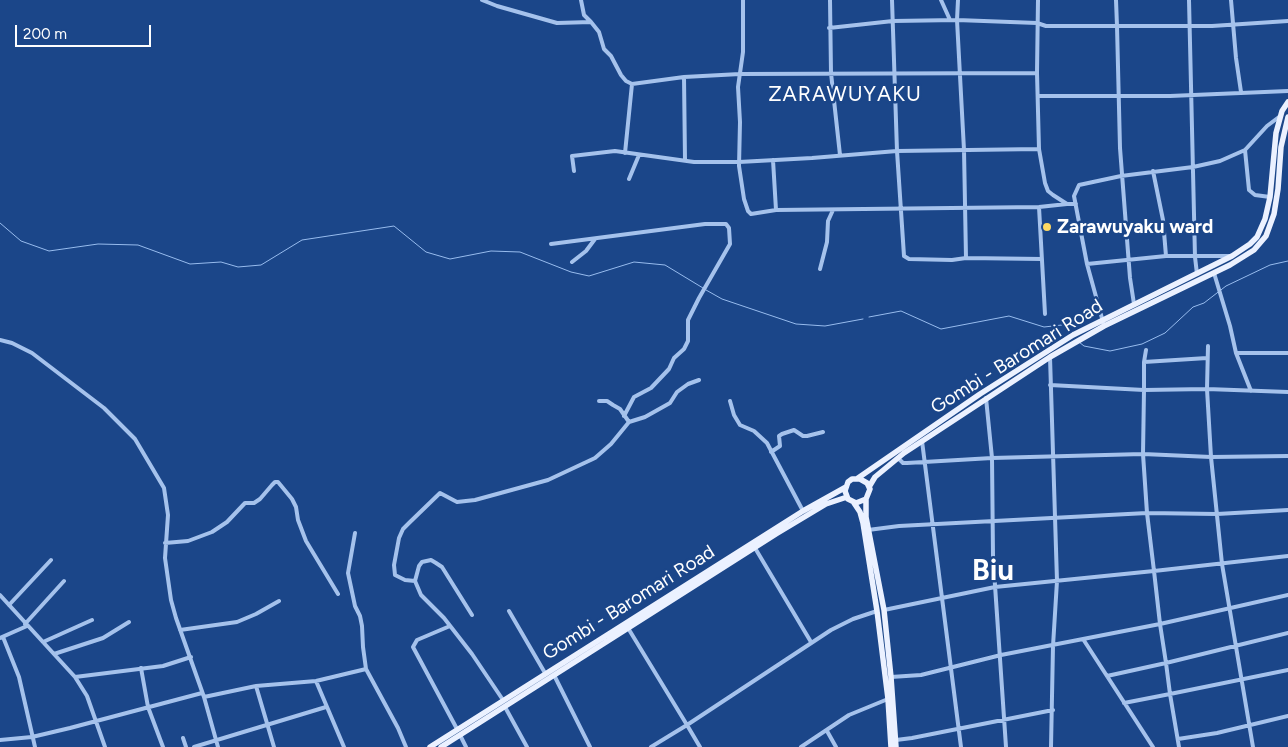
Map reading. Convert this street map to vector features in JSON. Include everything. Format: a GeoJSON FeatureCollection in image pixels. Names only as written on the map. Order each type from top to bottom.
{"type":"FeatureCollection","features":[{"type":"Feature","properties":{"kind":"main road","name":"Gombi - Baromari Road"},"geometry":{"type":"LineString","coordinates":[[1104,323],[1134,304],[1242,251],[1256,237],[1265,219],[1270,197],[1280,117],[1288,102]]}},
{"type":"Feature","properties":{"kind":"main road","name":"Gombi - Baromari Road"},"geometry":{"type":"LineString","coordinates":[[858,478],[980,394],[1075,338],[1214,273],[1254,250],[1266,236],[1271,226],[1277,201],[1288,117]]}},
{"type":"Feature","properties":{"kind":"main road","name":"Gombi - Baromari Road"},"geometry":{"type":"LineString","coordinates":[[869,487],[875,477],[898,458],[1050,357],[1075,338]]}},
{"type":"Feature","properties":{"kind":"main road"},"geometry":{"type":"LineString","coordinates":[[854,503],[861,503],[869,494],[869,487],[865,481],[858,478],[850,481],[846,487],[847,497],[860,512],[863,523],[892,677],[891,747]]}},
{"type":"Feature","properties":{"kind":"main road","name":"Gombi - Baromari Road"},"geometry":{"type":"LineString","coordinates":[[430,747],[459,732],[554,675],[628,628],[641,617],[802,511],[846,487]]}},
{"type":"Feature","properties":{"kind":"main road","name":"Gombi - Baromari Road"},"geometry":{"type":"LineString","coordinates":[[504,704],[545,673],[826,504],[847,497]]}},
{"type":"Feature","properties":{"kind":"main road"},"geometry":{"type":"LineString","coordinates":[[866,499],[866,517],[880,611],[896,747]]}},
{"type":"Feature","properties":{"kind":"main road","name":"Gombi - Baromari Road"},"geometry":{"type":"LineString","coordinates":[[441,747],[459,732]]}},
{"type":"Feature","properties":{"kind":"street"},"geometry":{"type":"LineString","coordinates":[[482,0],[557,23],[591,22]]}},
{"type":"Feature","properties":{"kind":"street"},"geometry":{"type":"LineString","coordinates":[[581,0],[584,15],[599,32],[604,49],[611,56],[626,81],[632,84],[684,77],[740,74],[1037,73]]}},
{"type":"Feature","properties":{"kind":"street"},"geometry":{"type":"LineString","coordinates":[[743,0],[743,52],[738,98],[740,179],[748,211],[754,214],[776,210],[1039,207],[1076,204]]}},
{"type":"Feature","properties":{"kind":"street"},"geometry":{"type":"LineString","coordinates":[[830,0],[831,73],[840,156]]}},
{"type":"Feature","properties":{"kind":"street"},"geometry":{"type":"LineString","coordinates":[[892,0],[897,151],[904,256],[906,258],[952,260],[966,258],[1042,259]]}},
{"type":"Feature","properties":{"kind":"street"},"geometry":{"type":"LineString","coordinates":[[940,0],[950,20]]}},
{"type":"Feature","properties":{"kind":"street"},"geometry":{"type":"LineString","coordinates":[[958,0],[957,20],[964,150],[966,258]]}},
{"type":"Feature","properties":{"kind":"street"},"geometry":{"type":"LineString","coordinates":[[1038,0],[1039,149],[1048,190],[1067,204]]}},
{"type":"Feature","properties":{"kind":"street"},"geometry":{"type":"LineString","coordinates":[[1116,0],[1121,176],[1134,304]]}},
{"type":"Feature","properties":{"kind":"street"},"geometry":{"type":"LineString","coordinates":[[1189,0],[1194,257],[1197,274]]}},
{"type":"Feature","properties":{"kind":"street"},"geometry":{"type":"LineString","coordinates":[[1231,0],[1232,25],[1241,92]]}},
{"type":"Feature","properties":{"kind":"street"},"geometry":{"type":"LineString","coordinates":[[830,28],[893,21],[950,20],[1038,23],[1046,26],[1189,26],[1288,21]]}},
{"type":"Feature","properties":{"kind":"street"},"geometry":{"type":"LineString","coordinates":[[684,77],[685,160]]}},
{"type":"Feature","properties":{"kind":"street"},"geometry":{"type":"LineString","coordinates":[[625,153],[632,84]]}},
{"type":"Feature","properties":{"kind":"street"},"geometry":{"type":"LineString","coordinates":[[1038,96],[1191,95],[1288,91]]}},
{"type":"Feature","properties":{"kind":"street"},"geometry":{"type":"LineString","coordinates":[[1104,323],[1087,264],[1074,196],[1079,185],[1121,176],[1193,167],[1220,160],[1246,150],[1267,126],[1280,117]]}},
{"type":"Feature","properties":{"kind":"street"},"geometry":{"type":"LineString","coordinates":[[574,170],[572,156],[615,151],[694,162],[740,162],[897,151],[1039,149]]}},
{"type":"Feature","properties":{"kind":"street"},"geometry":{"type":"LineString","coordinates":[[1246,150],[1249,190],[1255,195],[1270,197]]}},
{"type":"Feature","properties":{"kind":"street"},"geometry":{"type":"LineString","coordinates":[[629,179],[639,155]]}},
{"type":"Feature","properties":{"kind":"street"},"geometry":{"type":"LineString","coordinates":[[773,160],[776,210]]}},
{"type":"Feature","properties":{"kind":"street"},"geometry":{"type":"LineString","coordinates":[[1153,171],[1163,220],[1166,256]]}},
{"type":"Feature","properties":{"kind":"street"},"geometry":{"type":"LineString","coordinates":[[1039,207],[1045,314]]}},
{"type":"Feature","properties":{"kind":"street"},"geometry":{"type":"LineString","coordinates":[[820,270],[827,242],[828,221],[834,210]]}},
{"type":"Feature","properties":{"kind":"street"},"geometry":{"type":"LineString","coordinates":[[551,244],[705,224],[726,224],[729,228],[730,244],[698,298],[688,320],[688,341],[684,349],[674,358],[669,369],[651,388],[634,397],[624,416]]}},
{"type":"Feature","properties":{"kind":"street"},"geometry":{"type":"LineString","coordinates":[[572,262],[586,251],[595,239]]}},
{"type":"Feature","properties":{"kind":"street"},"geometry":{"type":"LineString","coordinates":[[1087,264],[1166,256],[1232,256]]}},
{"type":"Feature","properties":{"kind":"street"},"geometry":{"type":"LineString","coordinates":[[1214,273],[1236,353],[1250,391]]}},
{"type":"Feature","properties":{"kind":"street"},"geometry":{"type":"LineString","coordinates":[[0,340],[12,343],[32,353],[104,408],[135,440],[164,488],[168,515],[165,543],[168,580],[176,618],[191,657],[218,747]]}},
{"type":"Feature","properties":{"kind":"street"},"geometry":{"type":"LineString","coordinates":[[1208,346],[1207,389],[1211,457],[1222,564],[1253,747]]}},
{"type":"Feature","properties":{"kind":"street"},"geometry":{"type":"LineString","coordinates":[[1146,350],[1144,362],[1143,454],[1147,513],[1160,624],[1179,747]]}},
{"type":"Feature","properties":{"kind":"street"},"geometry":{"type":"LineString","coordinates":[[1236,353],[1288,353]]}},
{"type":"Feature","properties":{"kind":"street"},"geometry":{"type":"LineString","coordinates":[[1050,357],[1057,581],[1053,646],[1051,747]]}},
{"type":"Feature","properties":{"kind":"street"},"geometry":{"type":"LineString","coordinates":[[1144,362],[1207,358]]}},
{"type":"Feature","properties":{"kind":"street"},"geometry":{"type":"LineString","coordinates":[[415,581],[405,580],[395,575],[394,565],[397,546],[403,529],[434,498],[440,494],[457,502],[463,502],[548,480],[595,458],[611,444],[629,422],[670,403],[677,392],[688,384],[699,380]]}},
{"type":"Feature","properties":{"kind":"street"},"geometry":{"type":"LineString","coordinates":[[1050,385],[1144,390],[1207,389],[1288,392]]}},
{"type":"Feature","properties":{"kind":"street"},"geometry":{"type":"LineString","coordinates":[[986,398],[992,458],[995,587],[1006,747]]}},
{"type":"Feature","properties":{"kind":"street"},"geometry":{"type":"LineString","coordinates":[[599,401],[607,401],[614,405],[629,422]]}},
{"type":"Feature","properties":{"kind":"street"},"geometry":{"type":"LineString","coordinates":[[730,402],[734,416],[740,425],[754,431],[767,444],[802,511]]}},
{"type":"Feature","properties":{"kind":"street"},"geometry":{"type":"LineString","coordinates":[[771,452],[780,446],[779,436],[782,434],[794,430],[803,436],[823,432]]}},
{"type":"Feature","properties":{"kind":"street"},"geometry":{"type":"LineString","coordinates":[[922,441],[961,747]]}},
{"type":"Feature","properties":{"kind":"street"},"geometry":{"type":"LineString","coordinates":[[898,458],[903,463],[992,458],[1143,454],[1211,457],[1288,456]]}},
{"type":"Feature","properties":{"kind":"street"},"geometry":{"type":"LineString","coordinates":[[165,543],[188,541],[212,532],[227,522],[245,503],[260,500],[272,484],[278,482],[292,499],[306,541],[338,594]]}},
{"type":"Feature","properties":{"kind":"street"},"geometry":{"type":"LineString","coordinates":[[868,530],[932,524],[1147,513],[1217,514],[1288,510]]}},
{"type":"Feature","properties":{"kind":"street"},"geometry":{"type":"LineString","coordinates":[[355,533],[348,573],[355,606],[362,626],[366,668],[406,747]]}},
{"type":"Feature","properties":{"kind":"street"},"geometry":{"type":"LineString","coordinates":[[755,548],[811,642]]}},
{"type":"Feature","properties":{"kind":"street"},"geometry":{"type":"LineString","coordinates":[[651,747],[831,630],[880,611],[995,587],[1288,556]]}},
{"type":"Feature","properties":{"kind":"street"},"geometry":{"type":"LineString","coordinates":[[9,605],[51,560]]}},
{"type":"Feature","properties":{"kind":"street"},"geometry":{"type":"LineString","coordinates":[[472,616],[442,567],[431,560],[422,562],[415,581],[421,595],[444,618],[472,654],[504,704],[527,747]]}},
{"type":"Feature","properties":{"kind":"street"},"geometry":{"type":"LineString","coordinates":[[35,747],[19,677],[2,638],[26,625],[64,581]]}},
{"type":"Feature","properties":{"kind":"street"},"geometry":{"type":"LineString","coordinates":[[0,595],[76,677],[86,696],[105,747]]}},
{"type":"Feature","properties":{"kind":"street"},"geometry":{"type":"LineString","coordinates":[[892,677],[921,675],[1000,655],[1053,646],[1082,638],[1160,624],[1288,596]]}},
{"type":"Feature","properties":{"kind":"street"},"geometry":{"type":"LineString","coordinates":[[180,630],[237,622],[279,601]]}},
{"type":"Feature","properties":{"kind":"street"},"geometry":{"type":"LineString","coordinates":[[510,611],[545,673]]}},
{"type":"Feature","properties":{"kind":"street"},"geometry":{"type":"LineString","coordinates":[[42,642],[92,620]]}},
{"type":"Feature","properties":{"kind":"street"},"geometry":{"type":"LineString","coordinates":[[54,654],[103,638],[129,622]]}},
{"type":"Feature","properties":{"kind":"street"},"geometry":{"type":"LineString","coordinates":[[450,626],[417,640],[413,647],[466,747]]}},
{"type":"Feature","properties":{"kind":"street"},"geometry":{"type":"LineString","coordinates":[[628,628],[700,747]]}},
{"type":"Feature","properties":{"kind":"street"},"geometry":{"type":"LineString","coordinates":[[1107,676],[1288,633]]}},
{"type":"Feature","properties":{"kind":"street"},"geometry":{"type":"LineString","coordinates":[[1082,638],[1153,747]]}},
{"type":"Feature","properties":{"kind":"street"},"geometry":{"type":"LineString","coordinates":[[76,677],[172,664],[191,657]]}},
{"type":"Feature","properties":{"kind":"street"},"geometry":{"type":"LineString","coordinates":[[142,668],[148,707],[163,747]]}},
{"type":"Feature","properties":{"kind":"street"},"geometry":{"type":"LineString","coordinates":[[0,740],[32,737],[203,695],[256,686],[316,681],[366,668]]}},
{"type":"Feature","properties":{"kind":"street"},"geometry":{"type":"LineString","coordinates":[[1124,703],[1288,670]]}},
{"type":"Feature","properties":{"kind":"street"},"geometry":{"type":"LineString","coordinates":[[554,675],[590,747]]}},
{"type":"Feature","properties":{"kind":"street"},"geometry":{"type":"LineString","coordinates":[[316,681],[344,747]]}},
{"type":"Feature","properties":{"kind":"street"},"geometry":{"type":"LineString","coordinates":[[256,686],[274,747]]}},
{"type":"Feature","properties":{"kind":"street"},"geometry":{"type":"LineString","coordinates":[[801,747],[849,716],[891,698]]}},
{"type":"Feature","properties":{"kind":"street"},"geometry":{"type":"LineString","coordinates":[[194,747],[326,707]]}},
{"type":"Feature","properties":{"kind":"street"},"geometry":{"type":"LineString","coordinates":[[896,740],[1053,710]]}},
{"type":"Feature","properties":{"kind":"street"},"geometry":{"type":"LineString","coordinates":[[1178,739],[1288,716]]}},
{"type":"Feature","properties":{"kind":"street"},"geometry":{"type":"LineString","coordinates":[[827,731],[836,747]]}},
{"type":"Feature","properties":{"kind":"street"},"geometry":{"type":"LineString","coordinates":[[183,738],[186,747]]}},
{"type":"Feature","properties":{"kind":"waterway"},"geometry":{"type":"LineString","coordinates":[[0,223],[21,241],[49,251],[98,244],[138,245],[190,264],[221,262],[238,267],[261,265],[302,240],[394,226],[426,252],[450,259],[491,251],[520,252],[571,272],[589,276],[634,262],[665,265],[703,288]]}},
{"type":"Feature","properties":{"kind":"waterway"},"geometry":{"type":"LineString","coordinates":[[1079,342],[1084,346],[1110,351],[1142,344],[1165,333],[1193,307],[1204,303],[1226,286],[1270,265],[1288,261]]}},
{"type":"Feature","properties":{"kind":"waterway"},"geometry":{"type":"LineString","coordinates":[[706,290],[722,299],[796,324],[825,326],[863,319]]}},
{"type":"Feature","properties":{"kind":"waterway"},"geometry":{"type":"LineString","coordinates":[[869,317],[901,311],[941,329],[1009,316],[1044,327],[1062,325],[1069,328],[1072,332]]}},
{"type":"Feature","properties":{"kind":"place","name":"Zarawuyaku ward"},"geometry":{"type":"Point","coordinates":[1047,227]}},
{"type":"Feature","properties":{"kind":"district","name":"ZARAWUYAKU"},"geometry":{"type":"Point","coordinates":[845,95]}},
{"type":"Feature","properties":{"kind":"district","name":"Biu"},"geometry":{"type":"Point","coordinates":[993,572]}}]}
